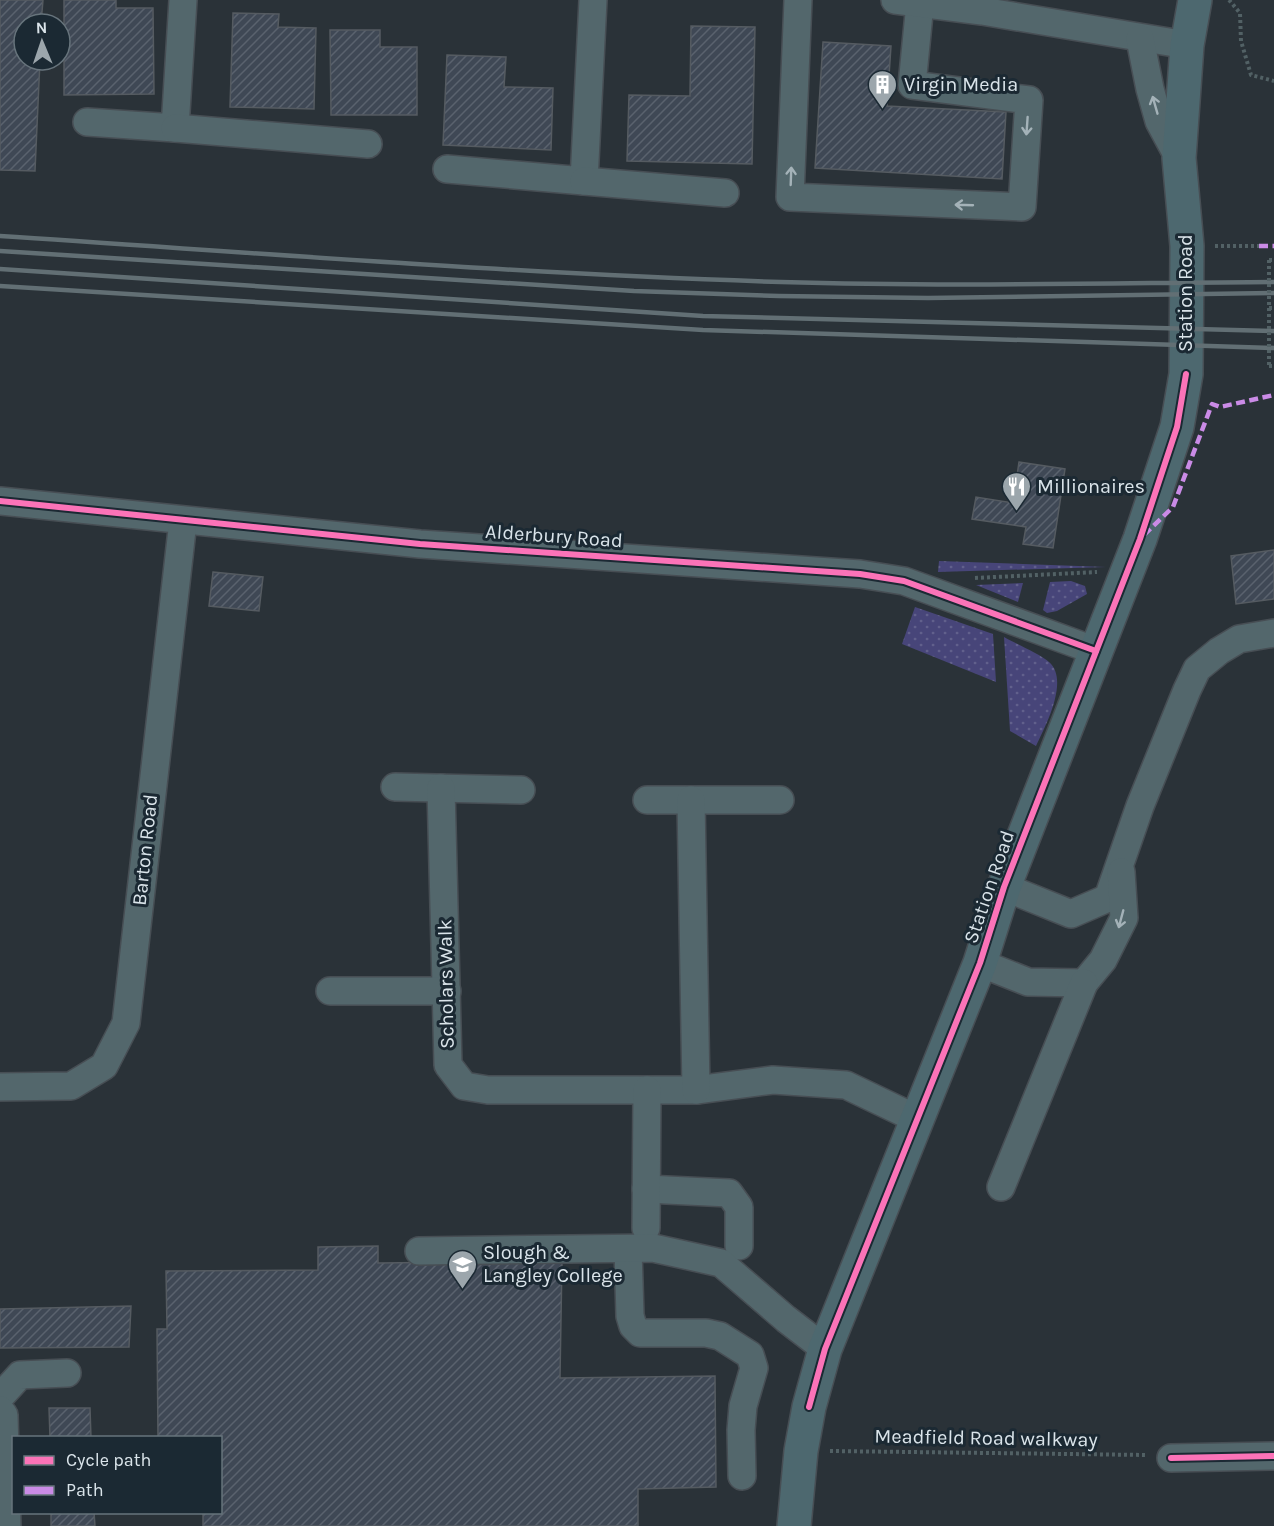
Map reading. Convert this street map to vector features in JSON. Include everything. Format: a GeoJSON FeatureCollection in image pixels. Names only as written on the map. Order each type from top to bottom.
{"type":"FeatureCollection","features":[{"type":"Feature","properties":{"kind":"main road","name":"Station Road"},"geometry":{"type":"LineString","coordinates":[[794,1526],[801,1451],[809,1407],[825,1348],[980,963],[1004,887],[1140,539],[1177,427],[1186,374],[1187,258],[1179,158],[1187,45],[1196,0]]}},
{"type":"Feature","properties":{"kind":"street"},"geometry":{"type":"LineString","coordinates":[[176,128],[183,0]]}},
{"type":"Feature","properties":{"kind":"street"},"geometry":{"type":"LineString","coordinates":[[584,181],[593,0]]}},
{"type":"Feature","properties":{"kind":"street"},"geometry":{"type":"LineString","coordinates":[[798,0],[790,197],[1022,207],[1029,100],[912,85],[907,2],[958,4],[1140,39],[1187,45]]}},
{"type":"Feature","properties":{"kind":"street"},"geometry":{"type":"LineString","coordinates":[[1140,39],[1159,121],[1179,158]]}},
{"type":"Feature","properties":{"kind":"street"},"geometry":{"type":"LineString","coordinates":[[87,122],[368,144]]}},
{"type":"Feature","properties":{"kind":"street"},"geometry":{"type":"LineString","coordinates":[[447,169],[725,193]]}},
{"type":"Feature","properties":{"kind":"street","name":"Alderbury Road"},"geometry":{"type":"LineString","coordinates":[[0,501],[420,544],[860,574],[904,581],[1096,651]]}},
{"type":"Feature","properties":{"kind":"street","name":"Barton Road"},"geometry":{"type":"LineString","coordinates":[[0,1087],[71,1086],[104,1066],[126,1023],[183,521]]}},
{"type":"Feature","properties":{"kind":"street"},"geometry":{"type":"LineString","coordinates":[[1004,887],[1071,914],[1108,898],[1140,806],[1197,669],[1219,651],[1239,639],[1274,633]]}},
{"type":"Feature","properties":{"kind":"street"},"geometry":{"type":"LineString","coordinates":[[395,787],[521,790]]}},
{"type":"Feature","properties":{"kind":"street","name":"Scholars Walk"},"geometry":{"type":"LineString","coordinates":[[441,788],[448,1065],[464,1086],[488,1090],[696,1090],[773,1080],[846,1085],[917,1119]]}},
{"type":"Feature","properties":{"kind":"street"},"geometry":{"type":"LineString","coordinates":[[647,800],[780,800]]}},
{"type":"Feature","properties":{"kind":"street"},"geometry":{"type":"LineString","coordinates":[[691,800],[696,1090]]}},
{"type":"Feature","properties":{"kind":"street"},"geometry":{"type":"LineString","coordinates":[[1001,1187],[1084,983],[1103,960],[1124,918],[1120,862]]}},
{"type":"Feature","properties":{"kind":"street"},"geometry":{"type":"LineString","coordinates":[[980,963],[1028,982],[1084,983]]}},
{"type":"Feature","properties":{"kind":"street"},"geometry":{"type":"LineString","coordinates":[[330,991],[447,990]]}},
{"type":"Feature","properties":{"kind":"street"},"geometry":{"type":"LineString","coordinates":[[646,1228],[647,1090]]}},
{"type":"Feature","properties":{"kind":"street"},"geometry":{"type":"LineString","coordinates":[[646,1190],[729,1193],[739,1207],[739,1246]]}},
{"type":"Feature","properties":{"kind":"street"},"geometry":{"type":"LineString","coordinates":[[419,1251],[653,1248],[721,1263],[786,1319],[825,1348]]}},
{"type":"Feature","properties":{"kind":"street"},"geometry":{"type":"LineString","coordinates":[[628,1249],[630,1317],[633,1326],[640,1333],[706,1333],[720,1336],[750,1355],[754,1368],[743,1407],[742,1476]]}},
{"type":"Feature","properties":{"kind":"street"},"geometry":{"type":"LineString","coordinates":[[7,1526],[2,1407],[20,1375],[67,1373]]}},
{"type":"Feature","properties":{"kind":"street"},"geometry":{"type":"LineString","coordinates":[[1171,1458],[1274,1456]]}},
{"type":"Feature","properties":{"kind":"path"},"geometry":{"type":"LineString","coordinates":[[1229,0],[1240,13],[1241,41],[1251,75],[1274,81]]}},
{"type":"Feature","properties":{"kind":"path"},"geometry":{"type":"LineString","coordinates":[[1212,246],[1259,246]]}},
{"type":"Feature","properties":{"kind":"path"},"geometry":{"type":"LineString","coordinates":[[1274,260],[1269,260],[1272,308],[1269,366],[1274,366]]}},
{"type":"Feature","properties":{"kind":"path"},"geometry":{"type":"LineString","coordinates":[[974,578],[1104,572]]}},
{"type":"Feature","properties":{"kind":"shaded area"},"geometry":{"type":"Polygon","coordinates":[[[939,561],[1106,567],[938,572],[939,561]]]}},
{"type":"Feature","properties":{"kind":"shaded area"},"geometry":{"type":"Polygon","coordinates":[[[1071,581],[1085,586],[1087,594],[1057,611],[1047,613],[1043,610],[1050,582],[1071,581]]]}},
{"type":"Feature","properties":{"kind":"shaded area"},"geometry":{"type":"Polygon","coordinates":[[[1023,583],[1018,602],[976,585],[1023,583]]]}},
{"type":"Feature","properties":{"kind":"shaded area"},"geometry":{"type":"Polygon","coordinates":[[[915,607],[993,634],[996,682],[902,644],[915,607]]]}},
{"type":"Feature","properties":{"kind":"shaded area"},"geometry":{"type":"Polygon","coordinates":[[[1004,637],[1045,659],[1055,670],[1057,680],[1054,704],[1036,746],[1010,731],[1004,637]]]}},
{"type":"Feature","properties":{"kind":"building"},"geometry":{"type":"Polygon","coordinates":[[[0,0],[43,0],[42,12],[12,12],[12,72],[39,72],[35,171],[0,170],[0,0]]]}},
{"type":"Feature","properties":{"kind":"building"},"geometry":{"type":"Polygon","coordinates":[[[64,0],[116,0],[116,8],[153,8],[154,94],[64,95],[64,72],[72,72],[72,12],[64,12],[64,0]]]}},
{"type":"Feature","properties":{"kind":"building"},"geometry":{"type":"Polygon","coordinates":[[[233,13],[279,14],[278,27],[316,28],[314,109],[230,107],[233,13]]]}},
{"type":"Feature","properties":{"kind":"building"},"geometry":{"type":"Polygon","coordinates":[[[691,26],[755,27],[752,164],[627,161],[629,95],[690,96],[691,26]]]}},
{"type":"Feature","properties":{"kind":"building"},"geometry":{"type":"Polygon","coordinates":[[[330,30],[380,30],[380,47],[417,47],[417,115],[331,115],[330,30]]]}},
{"type":"Feature","properties":{"kind":"building","name":"Virgin Media"},"geometry":{"type":"Polygon","coordinates":[[[823,42],[891,46],[887,106],[1006,112],[1002,179],[815,168],[823,42]]]}},
{"type":"Feature","properties":{"kind":"building"},"geometry":{"type":"Polygon","coordinates":[[[447,55],[506,57],[504,87],[553,88],[551,150],[443,145],[447,55]]]}},
{"type":"Feature","properties":{"kind":"building","name":"Millionaires"},"geometry":{"type":"Polygon","coordinates":[[[1019,462],[1065,469],[1053,548],[1023,544],[1026,527],[972,519],[976,497],[1013,503],[1019,462]]]}},
{"type":"Feature","properties":{"kind":"building"},"geometry":{"type":"Polygon","coordinates":[[[1274,550],[1274,599],[1236,604],[1231,556],[1274,550]]]}},
{"type":"Feature","properties":{"kind":"building"},"geometry":{"type":"Polygon","coordinates":[[[213,572],[263,577],[259,611],[209,606],[213,572]]]}},
{"type":"Feature","properties":{"kind":"building"},"geometry":{"type":"Polygon","coordinates":[[[378,1246],[378,1263],[562,1261],[560,1378],[715,1376],[716,1487],[638,1489],[638,1526],[203,1526],[203,1514],[222,1514],[222,1436],[158,1436],[157,1329],[167,1329],[166,1271],[318,1270],[318,1247],[378,1246]]]}},
{"type":"Feature","properties":{"kind":"building"},"geometry":{"type":"Polygon","coordinates":[[[131,1306],[129,1347],[0,1348],[0,1309],[131,1306]]]}},
{"type":"Feature","properties":{"kind":"building"},"geometry":{"type":"Polygon","coordinates":[[[49,1408],[90,1408],[91,1436],[50,1436],[49,1408]]]}},
{"type":"Feature","properties":{"kind":"building"},"geometry":{"type":"Polygon","coordinates":[[[51,1514],[94,1514],[95,1526],[51,1526],[51,1514]]]}},
{"type":"Feature","properties":{"kind":"railway"},"geometry":{"type":"LineString","coordinates":[[0,236],[488,268],[781,282],[966,284],[1274,282]]}},
{"type":"Feature","properties":{"kind":"railway"},"geometry":{"type":"LineString","coordinates":[[0,251],[634,291],[779,296],[928,298],[1274,293]]}},
{"type":"Feature","properties":{"kind":"railway"},"geometry":{"type":"LineString","coordinates":[[0,269],[703,316],[1274,331]]}},
{"type":"Feature","properties":{"kind":"railway"},"geometry":{"type":"LineString","coordinates":[[0,286],[703,330],[1274,348]]}},
{"type":"Feature","properties":{"kind":"marked path"},"geometry":{"type":"LineString","coordinates":[[1259,246],[1274,246]]}},
{"type":"Feature","properties":{"kind":"marked path"},"geometry":{"type":"LineString","coordinates":[[1144,535],[1173,507],[1212,404],[1220,407],[1274,395]]}},
{"type":"Feature","properties":{"kind":"cycle path"},"geometry":{"type":"LineString","coordinates":[[809,1407],[825,1349],[980,963],[1004,887],[1140,539],[1177,427],[1186,374]]}},
{"type":"Feature","properties":{"kind":"cycle path"},"geometry":{"type":"LineString","coordinates":[[0,501],[420,544],[860,574],[904,581],[1096,651]]}},
{"type":"Feature","properties":{"kind":"cycle path"},"geometry":{"type":"LineString","coordinates":[[1171,1458],[1274,1456]]}},
{"type":"Feature","properties":{"kind":"place","name":"Virgin Media"},"geometry":{"type":"Point","coordinates":[883,110]}},
{"type":"Feature","properties":{"kind":"place","name":"Millionaires"},"geometry":{"type":"Point","coordinates":[1016,512]}},
{"type":"Feature","properties":{"kind":"place","name":"Slough & Langley College"},"geometry":{"type":"Point","coordinates":[462,1290]}}]}
